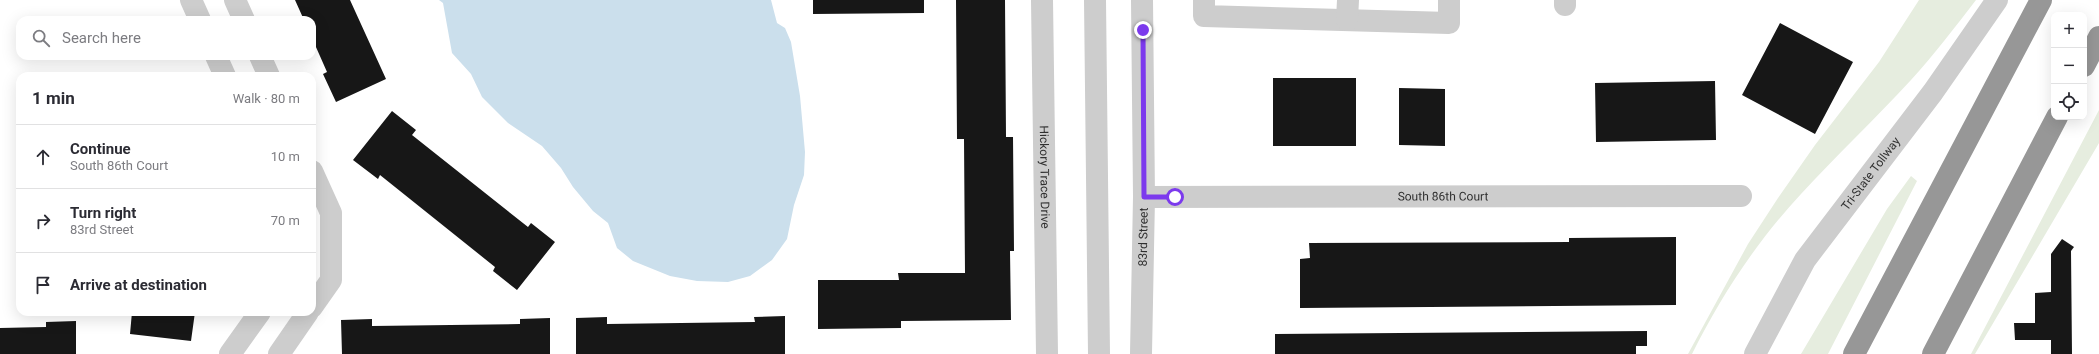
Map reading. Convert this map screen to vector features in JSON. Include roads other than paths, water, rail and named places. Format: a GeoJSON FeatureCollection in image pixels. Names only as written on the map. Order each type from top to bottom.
{"type":"FeatureCollection","features":[{"type":"Feature","properties":{"kind":"highway"},"geometry":{"type":"LineString","coordinates":[[1854,354],[2040,0]]}},
{"type":"Feature","properties":{"kind":"highway"},"geometry":{"type":"LineString","coordinates":[[2087,60],[2099,37]]}},
{"type":"Feature","properties":{"kind":"highway"},"geometry":{"type":"LineString","coordinates":[[1932,354],[2055,120]]}},
{"type":"Feature","properties":{"kind":"street"},"geometry":{"type":"LineString","coordinates":[[191,0],[198,16]]}},
{"type":"Feature","properties":{"kind":"street"},"geometry":{"type":"LineString","coordinates":[[235,0],[242,16]]}},
{"type":"Feature","properties":{"kind":"street","name":"Hickory Trace Drive"},"geometry":{"type":"LineString","coordinates":[[1042,0],[1047,354]]}},
{"type":"Feature","properties":{"kind":"street"},"geometry":{"type":"LineString","coordinates":[[1095,0],[1099,354]]}},
{"type":"Feature","properties":{"kind":"street","name":"83rd Street"},"geometry":{"type":"LineString","coordinates":[[1141,354],[1144,197],[1142,0]]}},
{"type":"Feature","properties":{"kind":"street"},"geometry":{"type":"LineString","coordinates":[[1204,0],[1204,16],[1348,10],[1449,23],[1449,0]]}},
{"type":"Feature","properties":{"kind":"street","name":"Tri-State Tollway"},"geometry":{"type":"LineString","coordinates":[[1755,354],[1805,260],[1933,92],[1997,0]]}},
{"type":"Feature","properties":{"kind":"street"},"geometry":{"type":"LineString","coordinates":[[218,60],[223,72]]}},
{"type":"Feature","properties":{"kind":"street"},"geometry":{"type":"LineString","coordinates":[[262,60],[267,72]]}},
{"type":"Feature","properties":{"kind":"street"},"geometry":{"type":"LineString","coordinates":[[316,180],[331,213],[331,280],[316,301]]}},
{"type":"Feature","properties":{"kind":"street","name":"South 86th Court"},"geometry":{"type":"LineString","coordinates":[[1144,197],[1741,196]]}},
{"type":"Feature","properties":{"kind":"street"},"geometry":{"type":"LineString","coordinates":[[230,354],[257,316]]}},
{"type":"Feature","properties":{"kind":"street"},"geometry":{"type":"LineString","coordinates":[[279,354],[305,316]]}},
{"type":"Feature","properties":{"kind":"water"},"geometry":{"type":"Polygon","coordinates":[[[439,0],[771,0],[777,23],[785,28],[791,42],[800,96],[805,152],[804,175],[794,205],[787,239],[772,260],[750,276],[728,282],[697,281],[670,276],[633,261],[617,248],[608,223],[593,211],[573,187],[561,168],[542,146],[508,123],[482,97],[471,74],[452,53],[443,3],[439,0]]]}}]}
